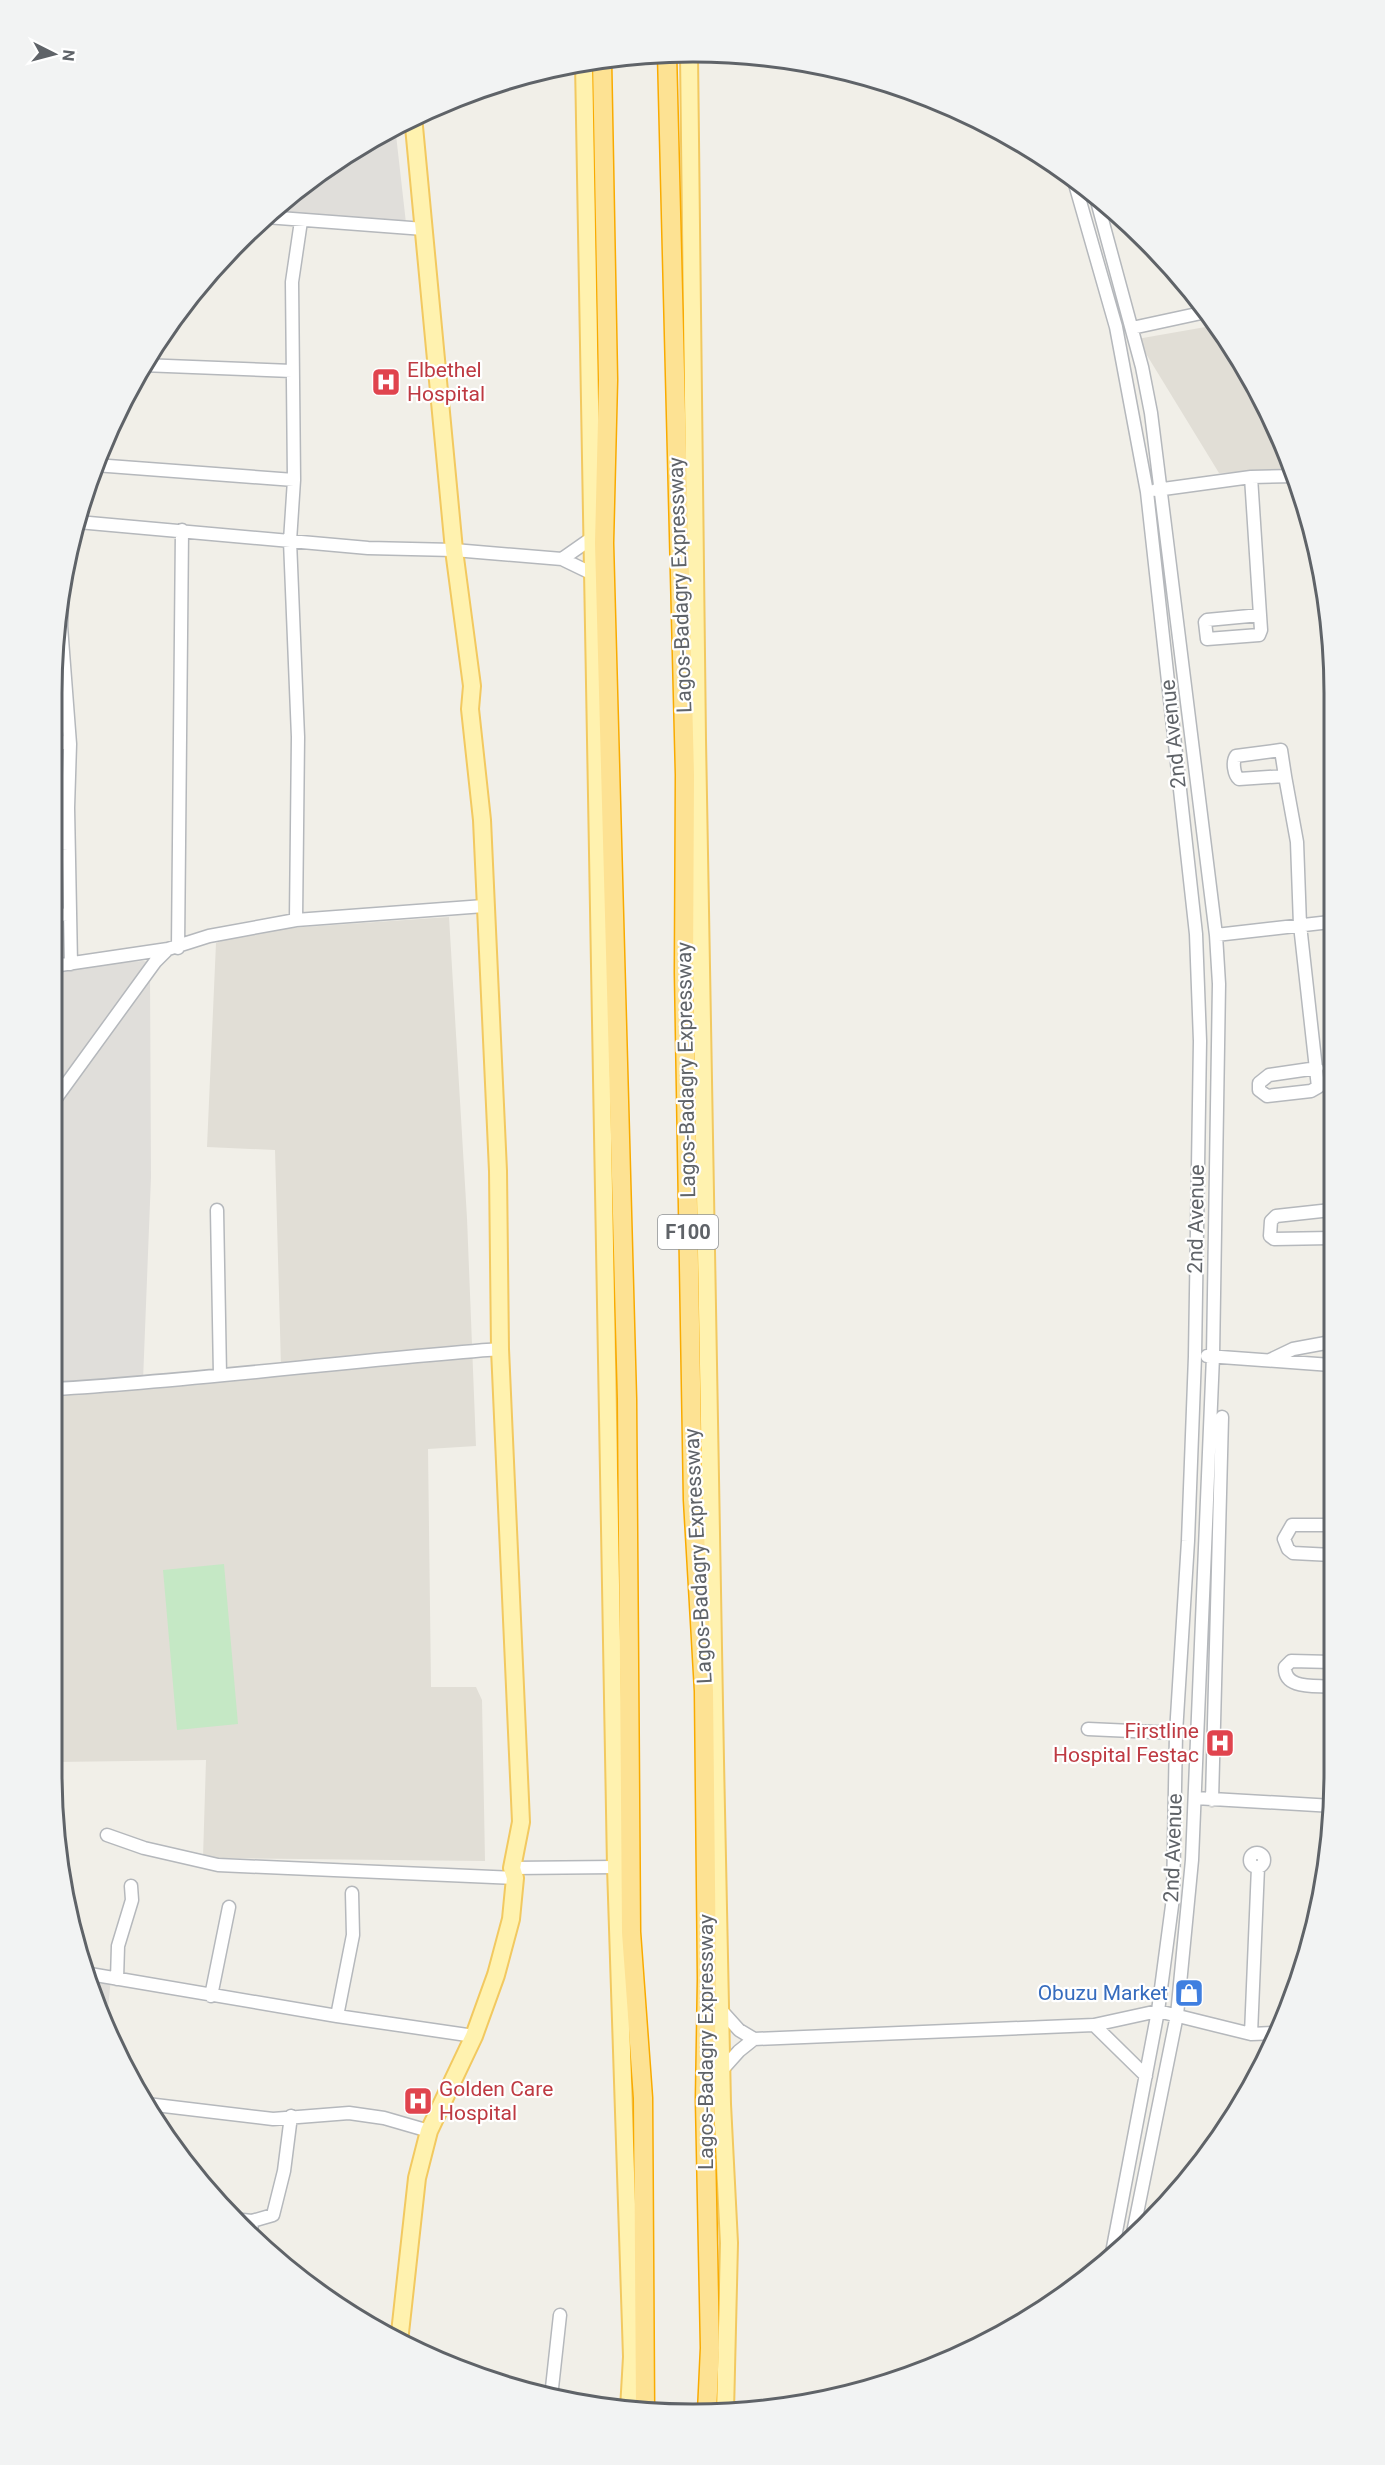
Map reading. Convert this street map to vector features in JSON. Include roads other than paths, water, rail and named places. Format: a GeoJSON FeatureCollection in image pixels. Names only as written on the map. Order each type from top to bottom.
{"type":"FeatureCollection","features":[{"type":"Feature","properties":{"kind":"highway","name":"Lagos-Badagry Expressway"},"geometry":{"type":"LineString","coordinates":[[667,63],[685,775],[684,972],[693,1500],[704,1691],[708,1979],[705,2100],[710,2348],[707,2403]]}},
{"type":"Feature","properties":{"kind":"highway"},"geometry":{"type":"LineString","coordinates":[[602,68],[608,380],[604,543],[627,1399],[631,1932],[643,2098],[645,2401]]}},
{"type":"Feature","properties":{"kind":"main road","name":"Lagos-Badagry Expressway"},"geometry":{"type":"LineString","coordinates":[[689,62],[697,751],[722,2070],[729,2243],[725,2402]]}},
{"type":"Feature","properties":{"kind":"main road"},"geometry":{"type":"LineString","coordinates":[[584,71],[591,573],[597,691],[616,1867],[632,2357],[630,2400]]}},
{"type":"Feature","properties":{"kind":"main road"},"geometry":{"type":"LineString","coordinates":[[400,2331],[417,2178],[429,2131],[474,2037],[504,1948],[511,1919],[513,1873],[521,1822],[500,1349],[498,1171],[484,906],[482,820],[470,709],[472,686],[451,549],[420,229],[414,127]]}},
{"type":"Feature","properties":{"kind":"main road"},"geometry":{"type":"LineString","coordinates":[[406,131],[420,229]]}},
{"type":"Feature","properties":{"kind":"street","name":"2nd Avenue"},"geometry":{"type":"LineString","coordinates":[[1077,192],[1116,327],[1147,492],[1196,934],[1200,1041],[1195,1356],[1188,1541],[1176,1733],[1173,1898],[1158,2011],[1114,2242]]}},
{"type":"Feature","properties":{"kind":"street","name":"2nd Avenue"},"geometry":{"type":"LineString","coordinates":[[1100,210],[1132,328],[1152,413],[1216,935],[1219,1056],[1213,1356],[1195,1798],[1187,1928],[1177,2015],[1135,2223]]}},
{"type":"Feature","properties":{"kind":"street"},"geometry":{"type":"LineString","coordinates":[[276,218],[420,229]]}},
{"type":"Feature","properties":{"kind":"street"},"geometry":{"type":"LineString","coordinates":[[296,920],[298,737],[290,541],[294,480],[292,282],[301,221]]}},
{"type":"Feature","properties":{"kind":"street"},"geometry":{"type":"LineString","coordinates":[[1132,328],[1197,314]]}},
{"type":"Feature","properties":{"kind":"street"},"geometry":{"type":"LineString","coordinates":[[153,365],[292,371]]}},
{"type":"Feature","properties":{"kind":"street"},"geometry":{"type":"LineString","coordinates":[[104,466],[294,480]]}},
{"type":"Feature","properties":{"kind":"street"},"geometry":{"type":"LineString","coordinates":[[1147,492],[1251,477],[1285,476]]}},
{"type":"Feature","properties":{"kind":"street"},"geometry":{"type":"LineString","coordinates":[[1251,477],[1260,615]]}},
{"type":"Feature","properties":{"kind":"street"},"geometry":{"type":"LineString","coordinates":[[85,523],[368,548],[451,549],[562,559],[591,573]]}},
{"type":"Feature","properties":{"kind":"street"},"geometry":{"type":"LineString","coordinates":[[173,949],[182,530]]}},
{"type":"Feature","properties":{"kind":"street"},"geometry":{"type":"LineString","coordinates":[[562,559],[592,538]]}},
{"type":"Feature","properties":{"kind":"street"},"geometry":{"type":"LineString","coordinates":[[62,663],[70,744],[68,915],[71,964]]}},
{"type":"Feature","properties":{"kind":"street"},"geometry":{"type":"LineString","coordinates":[[61,742],[70,744]]}},
{"type":"Feature","properties":{"kind":"street"},"geometry":{"type":"LineString","coordinates":[[1285,776],[1297,842],[1300,925],[1317,1068],[1318,1087],[1314,1090],[1267,1096],[1259,1090],[1259,1083],[1269,1075],[1317,1068]]}},
{"type":"Feature","properties":{"kind":"street"},"geometry":{"type":"LineString","coordinates":[[61,844],[68,844]]}},
{"type":"Feature","properties":{"kind":"street"},"geometry":{"type":"LineString","coordinates":[[61,965],[173,949],[209,936],[296,920],[484,906]]}},
{"type":"Feature","properties":{"kind":"street"},"geometry":{"type":"LineString","coordinates":[[61,915],[68,915]]}},
{"type":"Feature","properties":{"kind":"street"},"geometry":{"type":"LineString","coordinates":[[1216,935],[1324,923]]}},
{"type":"Feature","properties":{"kind":"street"},"geometry":{"type":"LineString","coordinates":[[61,1091],[155,962],[173,949]]}},
{"type":"Feature","properties":{"kind":"street"},"geometry":{"type":"LineString","coordinates":[[217,1210],[220,1375]]}},
{"type":"Feature","properties":{"kind":"street"},"geometry":{"type":"LineString","coordinates":[[1324,1211],[1276,1216],[1271,1221],[1270,1236],[1274,1239],[1324,1238]]}},
{"type":"Feature","properties":{"kind":"street"},"geometry":{"type":"LineString","coordinates":[[1268,1361],[1293,1349],[1324,1343]]}},
{"type":"Feature","properties":{"kind":"street"},"geometry":{"type":"LineString","coordinates":[[61,1388],[500,1349]]}},
{"type":"Feature","properties":{"kind":"street"},"geometry":{"type":"LineString","coordinates":[[1195,1356],[1324,1365]]}},
{"type":"Feature","properties":{"kind":"street"},"geometry":{"type":"LineString","coordinates":[[1212,1800],[1222,1417]]}},
{"type":"Feature","properties":{"kind":"street"},"geometry":{"type":"LineString","coordinates":[[1324,1526],[1292,1526],[1284,1539],[1288,1549],[1293,1553],[1324,1555]]}},
{"type":"Feature","properties":{"kind":"street"},"geometry":{"type":"LineString","coordinates":[[1324,1662],[1291,1661],[1285,1668],[1288,1680],[1296,1684],[1324,1686]]}},
{"type":"Feature","properties":{"kind":"street"},"geometry":{"type":"LineString","coordinates":[[1088,1729],[1176,1733]]}},
{"type":"Feature","properties":{"kind":"street"},"geometry":{"type":"LineString","coordinates":[[1195,1798],[1322,1805]]}},
{"type":"Feature","properties":{"kind":"street"},"geometry":{"type":"LineString","coordinates":[[107,1835],[144,1848],[218,1865],[513,1873],[616,1867]]}},
{"type":"Feature","properties":{"kind":"street"},"geometry":{"type":"LineString","coordinates":[[1251,2034],[1258,1867]]}},
{"type":"Feature","properties":{"kind":"street"},"geometry":{"type":"LineString","coordinates":[[117,1979],[118,1946],[132,1900],[131,1886]]}},
{"type":"Feature","properties":{"kind":"street"},"geometry":{"type":"LineString","coordinates":[[337,2016],[353,1935],[352,1893]]}},
{"type":"Feature","properties":{"kind":"street"},"geometry":{"type":"LineString","coordinates":[[211,1996],[229,1907]]}},
{"type":"Feature","properties":{"kind":"street"},"geometry":{"type":"LineString","coordinates":[[95,1974],[211,1996],[474,2037]]}},
{"type":"Feature","properties":{"kind":"street"},"geometry":{"type":"LineString","coordinates":[[721,2010],[739,2030],[754,2039],[1094,2025],[1158,2011],[1251,2034],[1266,2033]]}},
{"type":"Feature","properties":{"kind":"street"},"geometry":{"type":"LineString","coordinates":[[1094,2025],[1146,2076]]}},
{"type":"Feature","properties":{"kind":"street"},"geometry":{"type":"LineString","coordinates":[[722,2070],[739,2051],[754,2039]]}},
{"type":"Feature","properties":{"kind":"street"},"geometry":{"type":"LineString","coordinates":[[157,2105],[251,2117],[349,2113],[384,2118],[429,2131]]}},
{"type":"Feature","properties":{"kind":"street"},"geometry":{"type":"LineString","coordinates":[[248,2221],[264,2220],[273,2215],[284,2171],[291,2116]]}},
{"type":"Feature","properties":{"kind":"street"},"geometry":{"type":"LineString","coordinates":[[552,2387],[560,2315]]}},
{"type":"Feature","properties":{"kind":"place","name":"Elbethel Hospital"},"geometry":{"type":"Point","coordinates":[386,382]}},
{"type":"Feature","properties":{"kind":"place","name":"Firstline Hospital Festac"},"geometry":{"type":"Point","coordinates":[1220,1743]}},
{"type":"Feature","properties":{"kind":"place","name":"Obuzu Market"},"geometry":{"type":"Point","coordinates":[1189,1993]}},
{"type":"Feature","properties":{"kind":"place","name":"Golden Care Hospital"},"geometry":{"type":"Point","coordinates":[418,2101]}}]}
